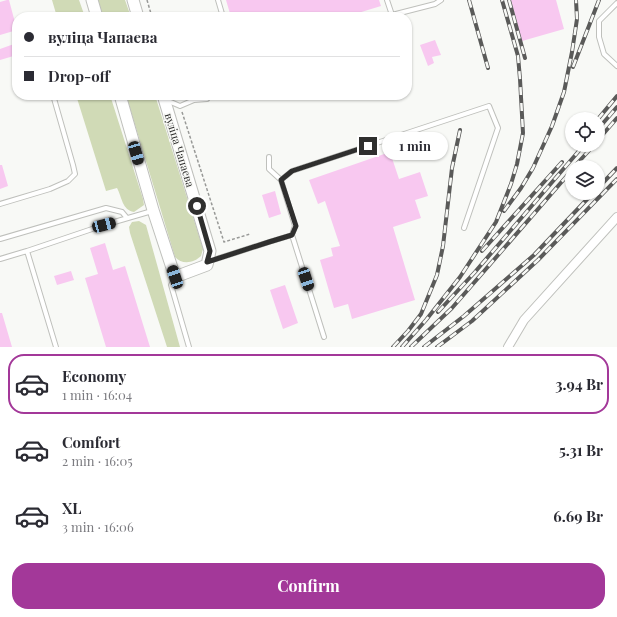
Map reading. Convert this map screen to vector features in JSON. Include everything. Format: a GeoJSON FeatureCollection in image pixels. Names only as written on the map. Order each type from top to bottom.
{"type":"FeatureCollection","features":[{"type":"Feature","properties":{"kind":"street"},"geometry":{"type":"LineString","coordinates":[[92,0],[96,12]]}},
{"type":"Feature","properties":{"kind":"street"},"geometry":{"type":"LineString","coordinates":[[133,0],[137,12]]}},
{"type":"Feature","properties":{"kind":"street"},"geometry":{"type":"LineString","coordinates":[[121,100],[153,210],[175,277],[207,265],[207,262]]}},
{"type":"Feature","properties":{"kind":"street","name":"вуліца Чапаева"},"geometry":{"type":"LineString","coordinates":[[164,100],[210,251],[207,262]]}},
{"type":"Feature","properties":{"kind":"street"},"geometry":{"type":"LineString","coordinates":[[508,347],[524,320],[617,217]]}},
{"type":"Feature","properties":{"kind":"lane"},"geometry":{"type":"LineString","coordinates":[[218,0],[222,12]]}},
{"type":"Feature","properties":{"kind":"lane"},"geometry":{"type":"LineString","coordinates":[[387,0],[391,12]]}},
{"type":"Feature","properties":{"kind":"lane"},"geometry":{"type":"LineString","coordinates":[[404,12],[435,4],[441,0]]}},
{"type":"Feature","properties":{"kind":"lane"},"geometry":{"type":"LineString","coordinates":[[615,3],[599,21],[599,37],[604,54],[617,66]]}},
{"type":"Feature","properties":{"kind":"lane"},"geometry":{"type":"LineString","coordinates":[[0,204],[50,189],[68,181],[75,174],[74,165],[54,100]]}},
{"type":"Feature","properties":{"kind":"lane"},"geometry":{"type":"LineString","coordinates":[[169,100],[180,106],[194,100]]}},
{"type":"Feature","properties":{"kind":"lane"},"geometry":{"type":"LineString","coordinates":[[281,180],[292,171],[490,106],[498,128],[464,228]]}},
{"type":"Feature","properties":{"kind":"lane"},"geometry":{"type":"LineString","coordinates":[[269,158],[269,170],[281,180],[296,226],[292,235],[324,337]]}},
{"type":"Feature","properties":{"kind":"lane"},"geometry":{"type":"LineString","coordinates":[[0,239],[106,208],[122,212],[127,218]]}},
{"type":"Feature","properties":{"kind":"lane"},"geometry":{"type":"LineString","coordinates":[[0,259],[153,210]]}},
{"type":"Feature","properties":{"kind":"lane"},"geometry":{"type":"LineString","coordinates":[[207,262],[292,235]]}},
{"type":"Feature","properties":{"kind":"lane"},"geometry":{"type":"LineString","coordinates":[[27,251],[56,347]]}},
{"type":"Feature","properties":{"kind":"lane"},"geometry":{"type":"LineString","coordinates":[[175,277],[171,285],[189,347]]}},
{"type":"Feature","properties":{"kind":"path"},"geometry":{"type":"LineString","coordinates":[[147,0],[151,12]]}},
{"type":"Feature","properties":{"kind":"path"},"geometry":{"type":"LineString","coordinates":[[180,106],[224,242],[250,234]]}},
{"type":"Feature","properties":{"kind":"green space"},"geometry":{"type":"Polygon","coordinates":[[[52,0],[79,0],[83,12],[56,12],[52,0]]]}},
{"type":"Feature","properties":{"kind":"green space"},"geometry":{"type":"Polygon","coordinates":[[[97,0],[125,0],[129,12],[101,12],[97,0]]]}},
{"type":"Feature","properties":{"kind":"green space"},"geometry":{"type":"Polygon","coordinates":[[[78,100],[112,100],[144,205],[134,212],[130,211],[123,203],[117,188],[106,191],[78,100]]]}},
{"type":"Feature","properties":{"kind":"green space"},"geometry":{"type":"Polygon","coordinates":[[[128,100],[157,100],[203,249],[201,256],[192,262],[184,262],[175,257],[128,100]]]}},
{"type":"Feature","properties":{"kind":"green space"},"geometry":{"type":"Polygon","coordinates":[[[139,221],[146,225],[180,347],[167,347],[130,233],[129,227],[132,222],[139,221]]]}},
{"type":"Feature","properties":{"kind":"building"},"geometry":{"type":"Polygon","coordinates":[[[9,0],[12,12],[12,31],[0,35],[0,2],[9,0]]]}},
{"type":"Feature","properties":{"kind":"building"},"geometry":{"type":"Polygon","coordinates":[[[226,0],[379,0],[381,6],[361,12],[230,12],[226,0]]]}},
{"type":"Feature","properties":{"kind":"building"},"geometry":{"type":"Polygon","coordinates":[[[511,0],[556,0],[564,29],[522,41],[511,0]]]}},
{"type":"Feature","properties":{"kind":"building"},"geometry":{"type":"Polygon","coordinates":[[[435,40],[441,55],[432,57],[434,63],[428,66],[420,45],[435,40]]]}},
{"type":"Feature","properties":{"kind":"building"},"geometry":{"type":"Polygon","coordinates":[[[12,45],[12,56],[0,60],[0,49],[12,45]]]}},
{"type":"Feature","properties":{"kind":"building"},"geometry":{"type":"Polygon","coordinates":[[[390,152],[399,179],[420,172],[428,196],[415,200],[421,218],[393,227],[415,300],[352,319],[348,304],[334,308],[320,260],[333,256],[331,248],[340,246],[325,201],[318,204],[309,180],[390,152]]]}},
{"type":"Feature","properties":{"kind":"building"},"geometry":{"type":"Polygon","coordinates":[[[0,165],[2,165],[8,186],[0,189],[0,165]]]}},
{"type":"Feature","properties":{"kind":"building"},"geometry":{"type":"Polygon","coordinates":[[[275,191],[281,214],[269,218],[262,195],[275,191]]]}},
{"type":"Feature","properties":{"kind":"building"},"geometry":{"type":"Polygon","coordinates":[[[105,243],[113,270],[125,266],[150,347],[106,347],[85,278],[98,274],[90,248],[105,243]]]}},
{"type":"Feature","properties":{"kind":"building"},"geometry":{"type":"Polygon","coordinates":[[[71,271],[74,280],[57,285],[54,276],[71,271]]]}},
{"type":"Feature","properties":{"kind":"building"},"geometry":{"type":"Polygon","coordinates":[[[285,285],[298,323],[283,329],[270,290],[285,285]]]}},
{"type":"Feature","properties":{"kind":"building"},"geometry":{"type":"Polygon","coordinates":[[[0,313],[2,313],[12,347],[0,347],[0,313]]]}},
{"type":"Feature","properties":{"kind":"railway"},"geometry":{"type":"LineString","coordinates":[[469,0],[488,68]]}},
{"type":"Feature","properties":{"kind":"railway"},"geometry":{"type":"LineString","coordinates":[[402,347],[426,320],[460,277],[496,222],[517,164],[523,133],[518,56],[502,0]]}},
{"type":"Feature","properties":{"kind":"railway"},"geometry":{"type":"LineString","coordinates":[[509,0],[525,58]]}},
{"type":"Feature","properties":{"kind":"railway"},"geometry":{"type":"LineString","coordinates":[[504,211],[521,188],[533,168],[552,126],[564,92],[577,19],[576,0]]}},
{"type":"Feature","properties":{"kind":"railway"},"geometry":{"type":"LineString","coordinates":[[573,67],[599,0]]}},
{"type":"Feature","properties":{"kind":"railway"},"geometry":{"type":"LineString","coordinates":[[604,112],[617,96]]}},
{"type":"Feature","properties":{"kind":"railway"},"geometry":{"type":"LineString","coordinates":[[605,121],[617,107]]}},
{"type":"Feature","properties":{"kind":"railway"},"geometry":{"type":"LineString","coordinates":[[605,132],[617,118]]}},
{"type":"Feature","properties":{"kind":"railway"},"geometry":{"type":"LineString","coordinates":[[393,347],[421,314],[437,275],[443,246],[452,168],[460,130]]}},
{"type":"Feature","properties":{"kind":"railway"},"geometry":{"type":"LineString","coordinates":[[438,312],[475,272],[578,152]]}},
{"type":"Feature","properties":{"kind":"railway"},"geometry":{"type":"LineString","coordinates":[[580,160],[588,152]]}},
{"type":"Feature","properties":{"kind":"railway"},"geometry":{"type":"LineString","coordinates":[[482,251],[562,162]]}},
{"type":"Feature","properties":{"kind":"railway"},"geometry":{"type":"LineString","coordinates":[[605,181],[617,168]]}},
{"type":"Feature","properties":{"kind":"railway"},"geometry":{"type":"LineString","coordinates":[[411,347],[452,308],[565,178]]}},
{"type":"Feature","properties":{"kind":"railway"},"geometry":{"type":"LineString","coordinates":[[437,347],[472,321],[538,260],[617,179]]}},
{"type":"Feature","properties":{"kind":"railway"},"geometry":{"type":"LineString","coordinates":[[424,347],[464,316],[534,255],[586,200]]}},
{"type":"Feature","properties":{"kind":"route"},"geometry":{"type":"LineString","coordinates":[[197,206],[210,251],[207,262],[292,235],[296,226],[281,180],[292,171],[368,146]]}}]}
